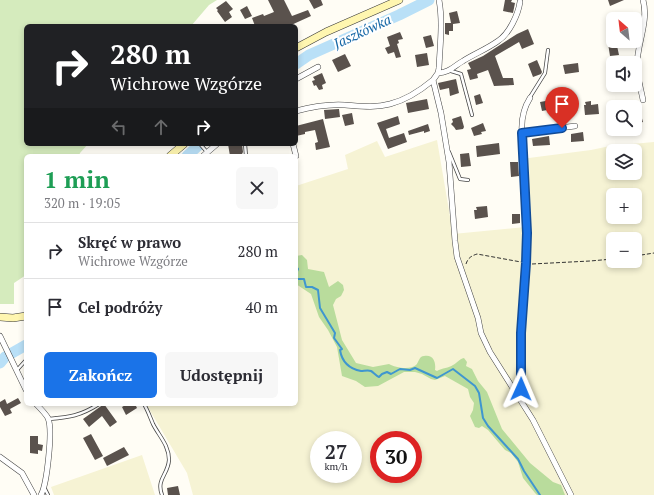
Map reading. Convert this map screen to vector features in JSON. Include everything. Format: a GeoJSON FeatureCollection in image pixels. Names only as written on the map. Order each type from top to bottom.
{"type":"FeatureCollection","features":[{"type":"Feature","properties":{"kind":"street"},"geometry":{"type":"LineString","coordinates":[[298,47],[326,32],[399,0]]}},
{"type":"Feature","properties":{"kind":"street"},"geometry":{"type":"LineString","coordinates":[[298,110],[305,108],[333,105],[357,107],[390,104],[406,98],[423,88],[433,80],[438,72],[441,32],[439,0]]}},
{"type":"Feature","properties":{"kind":"street"},"geometry":{"type":"LineString","coordinates":[[643,0],[645,7],[637,66],[643,100]]}},
{"type":"Feature","properties":{"kind":"street"},"geometry":{"type":"LineString","coordinates":[[438,72],[445,73],[462,61],[499,40],[515,19],[520,2]]}},
{"type":"Feature","properties":{"kind":"street"},"geometry":{"type":"LineString","coordinates":[[298,78],[318,67]]}},
{"type":"Feature","properties":{"kind":"street"},"geometry":{"type":"LineString","coordinates":[[433,80],[447,146],[457,257],[478,318],[481,333],[490,352],[533,420],[571,495]]}},
{"type":"Feature","properties":{"kind":"street"},"geometry":{"type":"LineString","coordinates":[[516,393],[521,389],[521,333],[527,233],[521,124],[523,110],[530,98]]}},
{"type":"Feature","properties":{"kind":"street"},"geometry":{"type":"LineString","coordinates":[[522,133],[575,126]]}},
{"type":"Feature","properties":{"kind":"street"},"geometry":{"type":"LineString","coordinates":[[172,154],[182,146]]}},
{"type":"Feature","properties":{"kind":"street"},"geometry":{"type":"LineString","coordinates":[[203,154],[205,150],[213,146]]}},
{"type":"Feature","properties":{"kind":"street"},"geometry":{"type":"LineString","coordinates":[[0,317],[13,318],[24,316]]}},
{"type":"Feature","properties":{"kind":"street"},"geometry":{"type":"LineString","coordinates":[[0,336],[24,386]]}},
{"type":"Feature","properties":{"kind":"street"},"geometry":{"type":"LineString","coordinates":[[38,406],[48,419],[48,467],[44,489],[41,495]]}},
{"type":"Feature","properties":{"kind":"street"},"geometry":{"type":"LineString","coordinates":[[0,458],[22,473],[34,495]]}},
{"type":"Feature","properties":{"kind":"lane"},"geometry":{"type":"LineString","coordinates":[[530,98],[545,73],[548,50]]}},
{"type":"Feature","properties":{"kind":"lane"},"geometry":{"type":"LineString","coordinates":[[449,70],[461,74],[472,115]]}},
{"type":"Feature","properties":{"kind":"lane"},"geometry":{"type":"LineString","coordinates":[[202,146],[205,150]]}},
{"type":"Feature","properties":{"kind":"lane"},"geometry":{"type":"LineString","coordinates":[[447,146],[460,179],[468,180]]}},
{"type":"Feature","properties":{"kind":"lane"},"geometry":{"type":"LineString","coordinates":[[17,370],[24,362]]}},
{"type":"Feature","properties":{"kind":"lane"},"geometry":{"type":"LineString","coordinates":[[48,419],[72,417],[87,412],[96,406]]}},
{"type":"Feature","properties":{"kind":"lane"},"geometry":{"type":"LineString","coordinates":[[145,406],[163,439],[168,454],[168,466],[160,486],[162,495]]}},
{"type":"Feature","properties":{"kind":"lane"},"geometry":{"type":"LineString","coordinates":[[44,489],[48,495]]}},
{"type":"Feature","properties":{"kind":"path"},"geometry":{"type":"LineString","coordinates":[[642,255],[654,253]]}},
{"type":"Feature","properties":{"kind":"path"},"geometry":{"type":"LineString","coordinates":[[462,273],[468,259],[472,255],[477,254],[526,263],[548,264],[606,260]]}},
{"type":"Feature","properties":{"kind":"shaded area"},"geometry":{"type":"Polygon","coordinates":[[[437,140],[453,234],[525,227],[521,159],[606,147],[606,180],[642,180],[642,144],[632,144],[654,142],[654,495],[193,495],[187,473],[147,406],[298,406],[298,185],[348,169],[345,155],[377,141],[385,157],[437,140]]]}},
{"type":"Feature","properties":{"kind":"shaded area"},"geometry":{"type":"Polygon","coordinates":[[[142,455],[155,495],[54,495],[51,487],[142,455]]]}},
{"type":"Feature","properties":{"kind":"green space"},"geometry":{"type":"Polygon","coordinates":[[[0,0],[217,0],[209,5],[193,24],[24,24],[24,146],[86,146],[80,154],[24,154],[24,276],[14,283],[14,304],[0,304],[0,0]]]}},
{"type":"Feature","properties":{"kind":"green space"},"geometry":{"type":"Polygon","coordinates":[[[302,255],[307,260],[308,269],[324,272],[329,287],[338,281],[343,285],[344,290],[341,296],[336,299],[333,305],[342,340],[356,363],[373,367],[389,364],[411,368],[417,364],[422,356],[430,356],[434,360],[435,370],[437,371],[451,366],[464,358],[467,362],[466,366],[472,369],[478,381],[487,392],[502,429],[530,463],[553,482],[561,485],[565,495],[537,495],[523,478],[518,462],[511,453],[505,450],[488,430],[482,426],[479,428],[475,427],[470,416],[474,403],[470,397],[468,389],[445,376],[435,380],[415,372],[404,372],[378,386],[365,387],[356,381],[342,376],[337,347],[319,317],[311,294],[298,285],[298,256],[302,255]]]}},
{"type":"Feature","properties":{"kind":"building"},"geometry":{"type":"Polygon","coordinates":[[[268,0],[284,0],[292,16],[308,10],[311,16],[293,24],[254,24],[252,18],[263,14],[264,16],[274,12],[268,0]]]}},
{"type":"Feature","properties":{"kind":"building"},"geometry":{"type":"Polygon","coordinates":[[[309,0],[321,0],[323,5],[314,9],[309,0]]]}},
{"type":"Feature","properties":{"kind":"building"},"geometry":{"type":"Polygon","coordinates":[[[505,0],[512,0],[511,2],[515,3],[513,13],[503,11],[505,0]]]}},
{"type":"Feature","properties":{"kind":"building"},"geometry":{"type":"Polygon","coordinates":[[[608,0],[624,0],[610,6],[608,0]]]}},
{"type":"Feature","properties":{"kind":"building"},"geometry":{"type":"Polygon","coordinates":[[[226,1],[233,9],[229,12],[232,17],[225,22],[216,8],[226,1]]]}},
{"type":"Feature","properties":{"kind":"building"},"geometry":{"type":"Polygon","coordinates":[[[247,6],[252,16],[245,19],[240,10],[247,6]]]}},
{"type":"Feature","properties":{"kind":"building"},"geometry":{"type":"Polygon","coordinates":[[[457,11],[460,23],[453,24],[453,31],[449,31],[449,35],[445,34],[445,23],[451,23],[449,13],[457,11]]]}},
{"type":"Feature","properties":{"kind":"building"},"geometry":{"type":"Polygon","coordinates":[[[528,29],[534,44],[522,49],[519,42],[495,56],[503,78],[513,78],[514,85],[494,86],[488,70],[477,74],[478,78],[470,80],[467,70],[471,69],[468,63],[483,56],[517,34],[528,29]]]}},
{"type":"Feature","properties":{"kind":"building"},"geometry":{"type":"Polygon","coordinates":[[[400,32],[403,39],[398,40],[399,43],[397,44],[401,57],[396,58],[394,52],[388,54],[385,48],[390,46],[387,37],[400,32]]]}},
{"type":"Feature","properties":{"kind":"building"},"geometry":{"type":"Polygon","coordinates":[[[431,35],[434,46],[426,48],[423,37],[431,35]]]}},
{"type":"Feature","properties":{"kind":"building"},"geometry":{"type":"Polygon","coordinates":[[[609,48],[618,48],[619,55],[610,56],[609,48]]]}},
{"type":"Feature","properties":{"kind":"building"},"geometry":{"type":"Polygon","coordinates":[[[427,53],[429,65],[417,67],[415,55],[427,53]]]}},
{"type":"Feature","properties":{"kind":"building"},"geometry":{"type":"Polygon","coordinates":[[[345,54],[351,66],[338,72],[332,60],[345,54]]]}},
{"type":"Feature","properties":{"kind":"building"},"geometry":{"type":"Polygon","coordinates":[[[537,60],[542,72],[541,74],[533,77],[528,64],[537,60]]]}},
{"type":"Feature","properties":{"kind":"building"},"geometry":{"type":"Polygon","coordinates":[[[578,63],[579,72],[565,74],[563,65],[578,63]]]}},
{"type":"Feature","properties":{"kind":"building"},"geometry":{"type":"Polygon","coordinates":[[[322,73],[326,83],[322,85],[323,89],[319,90],[316,85],[314,86],[312,81],[315,80],[313,77],[322,73]]]}},
{"type":"Feature","properties":{"kind":"building"},"geometry":{"type":"Polygon","coordinates":[[[456,79],[459,93],[450,96],[449,88],[440,90],[438,83],[456,79]]]}},
{"type":"Feature","properties":{"kind":"building"},"geometry":{"type":"Polygon","coordinates":[[[567,92],[569,104],[563,106],[560,93],[567,92]]]}},
{"type":"Feature","properties":{"kind":"building"},"geometry":{"type":"Polygon","coordinates":[[[480,94],[483,103],[476,105],[474,96],[480,94]]]}},
{"type":"Feature","properties":{"kind":"building"},"geometry":{"type":"Polygon","coordinates":[[[427,99],[429,109],[408,113],[406,103],[427,99]]]}},
{"type":"Feature","properties":{"kind":"building"},"geometry":{"type":"Polygon","coordinates":[[[551,100],[552,109],[542,111],[540,102],[551,100]]]}},
{"type":"Feature","properties":{"kind":"building"},"geometry":{"type":"Polygon","coordinates":[[[591,101],[591,105],[598,104],[599,114],[585,115],[585,102],[591,101]]]}},
{"type":"Feature","properties":{"kind":"building"},"geometry":{"type":"Polygon","coordinates":[[[339,109],[340,117],[325,119],[324,110],[339,109]]]}},
{"type":"Feature","properties":{"kind":"building"},"geometry":{"type":"Polygon","coordinates":[[[352,113],[354,124],[345,126],[342,115],[352,113]]]}},
{"type":"Feature","properties":{"kind":"building"},"geometry":{"type":"Polygon","coordinates":[[[398,116],[400,124],[386,129],[389,138],[404,133],[407,142],[388,149],[377,123],[398,116]]]}},
{"type":"Feature","properties":{"kind":"building"},"geometry":{"type":"Polygon","coordinates":[[[461,116],[464,127],[463,129],[456,130],[451,124],[453,122],[452,119],[461,116]]]}},
{"type":"Feature","properties":{"kind":"building"},"geometry":{"type":"Polygon","coordinates":[[[323,119],[330,147],[316,150],[315,143],[318,142],[315,130],[305,132],[305,134],[298,136],[298,125],[323,119]]]}},
{"type":"Feature","properties":{"kind":"building"},"geometry":{"type":"Polygon","coordinates":[[[483,123],[486,131],[481,132],[482,134],[474,136],[471,128],[483,123]]]}},
{"type":"Feature","properties":{"kind":"building"},"geometry":{"type":"Polygon","coordinates":[[[428,124],[430,131],[409,135],[408,131],[428,124]]]}},
{"type":"Feature","properties":{"kind":"building"},"geometry":{"type":"Polygon","coordinates":[[[583,132],[584,141],[571,142],[571,134],[583,132]]]}},
{"type":"Feature","properties":{"kind":"building"},"geometry":{"type":"Polygon","coordinates":[[[549,136],[550,145],[533,146],[532,139],[549,136]]]}},
{"type":"Feature","properties":{"kind":"building"},"geometry":{"type":"Polygon","coordinates":[[[499,143],[500,154],[477,157],[476,146],[499,143]]]}},
{"type":"Feature","properties":{"kind":"building"},"geometry":{"type":"Polygon","coordinates":[[[228,146],[242,146],[242,154],[230,154],[228,146]]]}},
{"type":"Feature","properties":{"kind":"building"},"geometry":{"type":"Polygon","coordinates":[[[469,153],[471,166],[461,167],[460,154],[469,153]]]}},
{"type":"Feature","properties":{"kind":"building"},"geometry":{"type":"Polygon","coordinates":[[[510,162],[518,162],[519,176],[511,177],[510,162]]]}},
{"type":"Feature","properties":{"kind":"building"},"geometry":{"type":"Polygon","coordinates":[[[487,206],[488,217],[475,219],[474,210],[477,210],[476,207],[487,206]]]}},
{"type":"Feature","properties":{"kind":"building"},"geometry":{"type":"Polygon","coordinates":[[[512,214],[520,214],[520,223],[512,224],[512,214]]]}},
{"type":"Feature","properties":{"kind":"building"},"geometry":{"type":"Polygon","coordinates":[[[18,398],[21,403],[10,409],[12,413],[5,416],[0,407],[0,402],[5,399],[7,404],[18,398]]]}},
{"type":"Feature","properties":{"kind":"building"},"geometry":{"type":"Polygon","coordinates":[[[101,406],[105,406],[117,422],[110,427],[102,416],[89,427],[83,419],[101,406]]]}},
{"type":"Feature","properties":{"kind":"building"},"geometry":{"type":"Polygon","coordinates":[[[136,406],[137,408],[126,415],[122,407],[136,406]]]}},
{"type":"Feature","properties":{"kind":"building"},"geometry":{"type":"Polygon","coordinates":[[[91,434],[103,456],[95,460],[83,438],[91,434]]]}},
{"type":"Feature","properties":{"kind":"building"},"geometry":{"type":"Polygon","coordinates":[[[30,436],[38,436],[38,444],[43,445],[42,451],[38,450],[38,454],[30,453],[30,436]]]}},
{"type":"Feature","properties":{"kind":"building"},"geometry":{"type":"Polygon","coordinates":[[[124,447],[129,455],[107,466],[103,458],[124,447]]]}},
{"type":"Feature","properties":{"kind":"building"},"geometry":{"type":"Polygon","coordinates":[[[178,486],[180,495],[168,495],[167,488],[178,486]]]}},
{"type":"Feature","properties":{"kind":"waterway","name":"Jaszkówka"},"geometry":{"type":"LineString","coordinates":[[298,63],[309,55],[429,0]]}},
{"type":"Feature","properties":{"kind":"waterway","name":"Jaszkówka"},"geometry":{"type":"LineString","coordinates":[[189,154],[198,146]]}},
{"type":"Feature","properties":{"kind":"waterway"},"geometry":{"type":"LineString","coordinates":[[298,279],[304,279],[306,287],[312,287],[318,290],[320,308],[335,333],[334,338],[342,349],[340,350],[343,358],[353,369],[371,371],[379,377],[387,372],[391,374],[400,369],[410,370],[415,368],[437,378],[453,369],[475,386],[479,393],[483,418],[488,426],[518,459],[540,495]]}},
{"type":"Feature","properties":{"kind":"waterway","name":"Jaszkówka"},"geometry":{"type":"LineString","coordinates":[[0,363],[5,357],[24,346]]}},
{"type":"Feature","properties":{"kind":"route"},"geometry":{"type":"LineString","coordinates":[[521,389],[521,333],[527,233],[522,133],[536,130],[562,128]]}}]}
